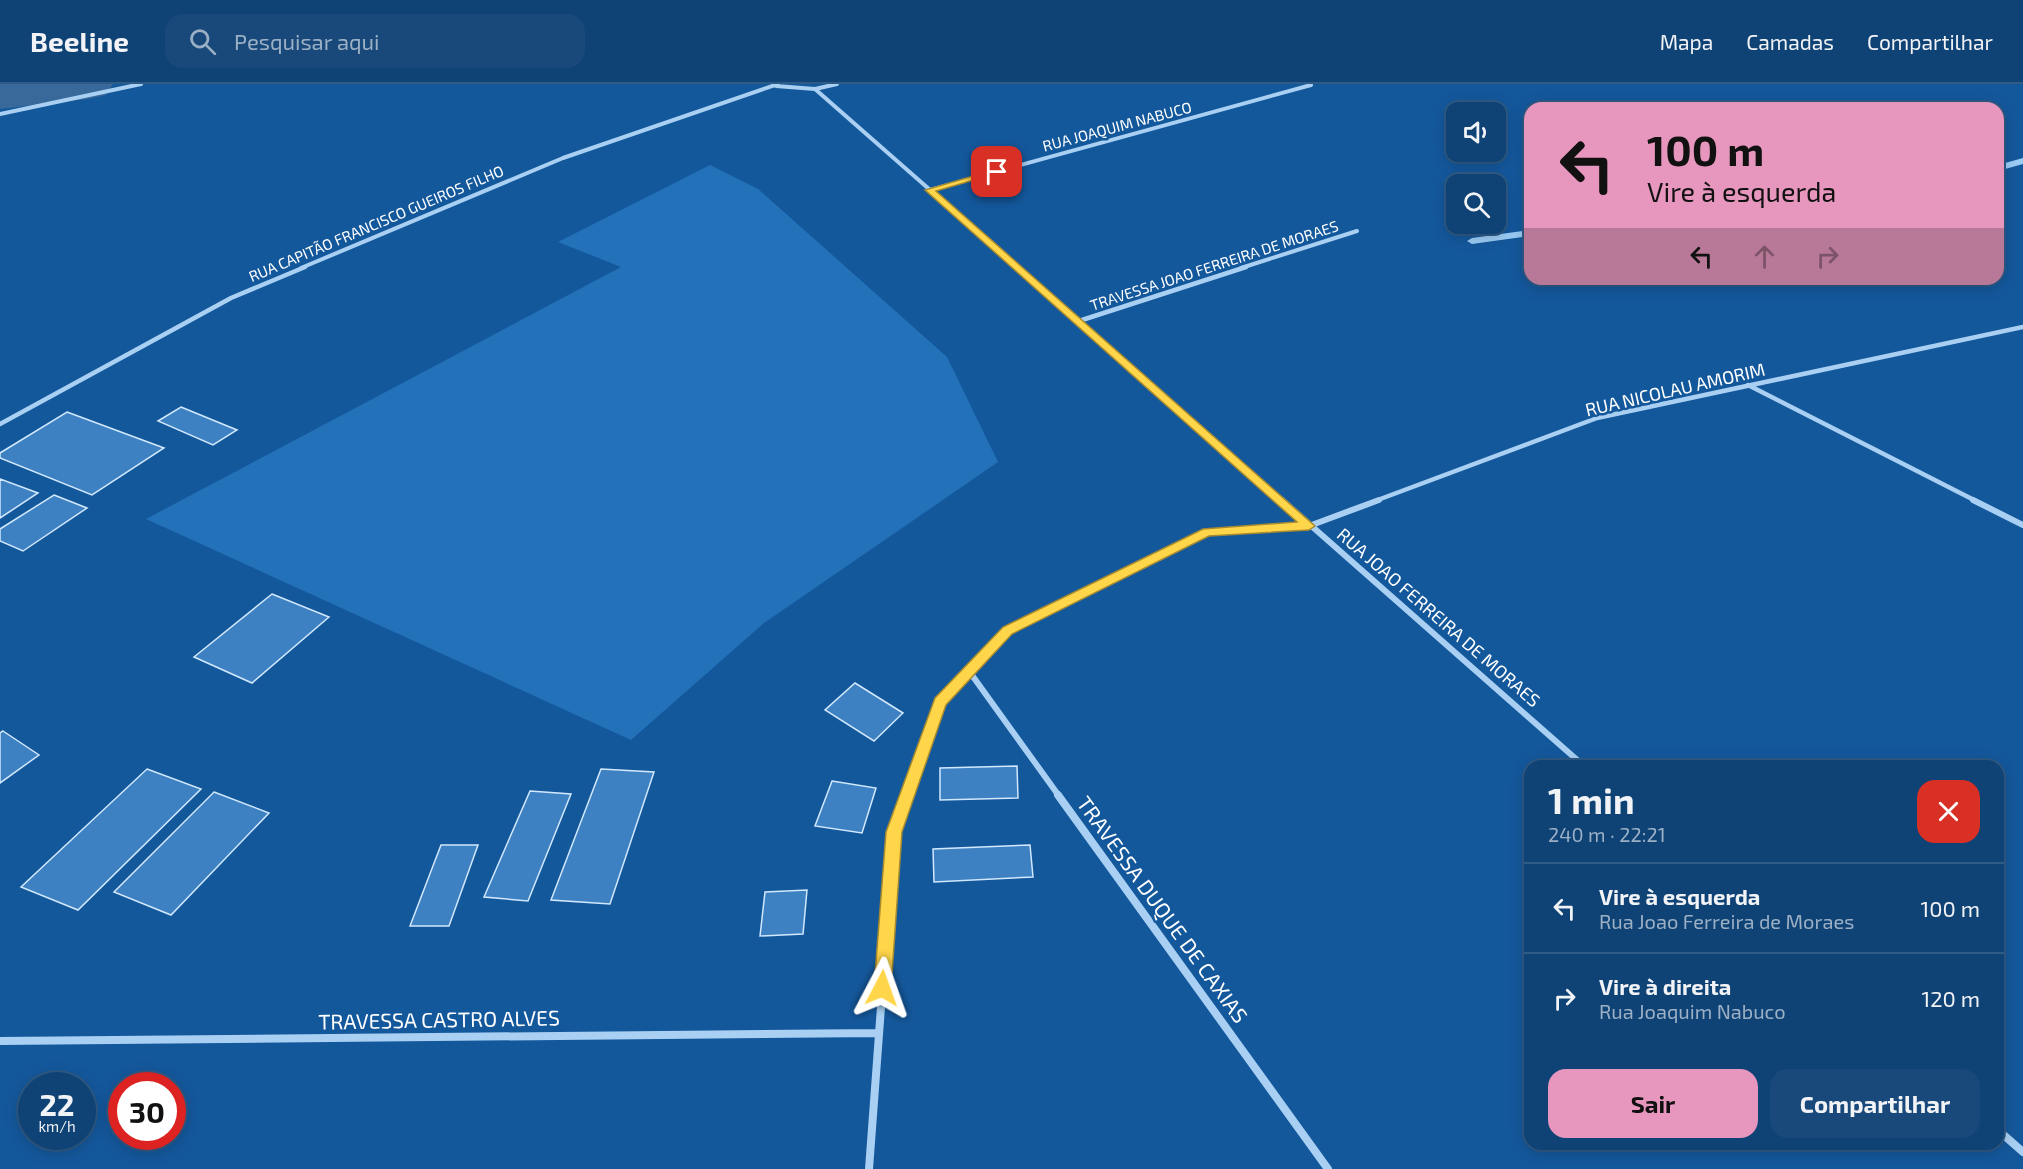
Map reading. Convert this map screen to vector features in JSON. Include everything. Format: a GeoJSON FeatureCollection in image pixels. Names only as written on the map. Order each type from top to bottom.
{"type":"FeatureCollection","features":[{"type":"Feature","properties":{"kind":"street"},"geometry":{"type":"LineString","coordinates":[[0,114],[141,84]]}},
{"type":"Feature","properties":{"kind":"street"},"geometry":{"type":"LineString","coordinates":[[777,85],[815,89],[837,84]]}},
{"type":"Feature","properties":{"kind":"street","name":"RUA CAPITÃO FRANCISCO GUEIROS FILHO"},"geometry":{"type":"LineString","coordinates":[[0,424],[231,298],[563,158],[777,85]]}},
{"type":"Feature","properties":{"kind":"street","name":"RUA JOAQUIM NABUCO"},"geometry":{"type":"LineString","coordinates":[[930,190],[1311,85]]}},
{"type":"Feature","properties":{"kind":"street","name":"RUA JOAO FERREIRA DE MORAES"},"geometry":{"type":"LineString","coordinates":[[815,89],[1577,760]]}},
{"type":"Feature","properties":{"kind":"street","name":"TRAVESSA JOAO FERREIRA DE MORAES"},"geometry":{"type":"LineString","coordinates":[[1079,321],[1357,231]]}},
{"type":"Feature","properties":{"kind":"street","name":"RUA NICOLAU AMORIM"},"geometry":{"type":"LineString","coordinates":[[869,1169],[894,832],[940,702],[1008,631],[1207,532],[1309,526],[1597,417],[2023,327]]}},
{"type":"Feature","properties":{"kind":"street"},"geometry":{"type":"LineString","coordinates":[[1748,385],[2023,525]]}},
{"type":"Feature","properties":{"kind":"street","name":"TRAVESSA DUQUE DE CAXIAS"},"geometry":{"type":"LineString","coordinates":[[969,671],[1328,1169]]}},
{"type":"Feature","properties":{"kind":"street","name":"TRAVESSA CASTRO ALVES"},"geometry":{"type":"LineString","coordinates":[[0,1041],[879,1033]]}},
{"type":"Feature","properties":{"kind":"street"},"geometry":{"type":"LineString","coordinates":[[2004,1135],[2023,1152]]}},
{"type":"Feature","properties":{"kind":"shaded area"},"geometry":{"type":"Polygon","coordinates":[[[710,165],[758,189],[947,357],[998,462],[764,623],[631,740],[146,519],[621,267],[558,242],[710,165]]]}},
{"type":"Feature","properties":{"kind":"building"},"geometry":{"type":"Polygon","coordinates":[[[181,407],[237,430],[213,445],[158,421],[181,407]]]}},
{"type":"Feature","properties":{"kind":"building"},"geometry":{"type":"Polygon","coordinates":[[[67,412],[164,448],[92,495],[0,458],[0,453],[67,412]]]}},
{"type":"Feature","properties":{"kind":"building"},"geometry":{"type":"Polygon","coordinates":[[[0,479],[38,493],[0,518],[0,479]]]}},
{"type":"Feature","properties":{"kind":"building"},"geometry":{"type":"Polygon","coordinates":[[[54,495],[87,508],[23,551],[0,541],[0,529],[54,495]]]}},
{"type":"Feature","properties":{"kind":"building"},"geometry":{"type":"Polygon","coordinates":[[[272,594],[329,617],[252,683],[194,657],[272,594]]]}},
{"type":"Feature","properties":{"kind":"building"},"geometry":{"type":"Polygon","coordinates":[[[855,683],[903,713],[874,741],[825,710],[855,683]]]}},
{"type":"Feature","properties":{"kind":"building"},"geometry":{"type":"Polygon","coordinates":[[[3,731],[39,755],[0,783],[0,733],[3,731]]]}},
{"type":"Feature","properties":{"kind":"building"},"geometry":{"type":"Polygon","coordinates":[[[1017,766],[1018,798],[940,800],[940,768],[1017,766]]]}},
{"type":"Feature","properties":{"kind":"building"},"geometry":{"type":"Polygon","coordinates":[[[147,769],[201,789],[78,910],[21,887],[147,769]]]}},
{"type":"Feature","properties":{"kind":"building"},"geometry":{"type":"Polygon","coordinates":[[[601,769],[654,772],[610,904],[551,900],[601,769]]]}},
{"type":"Feature","properties":{"kind":"building"},"geometry":{"type":"Polygon","coordinates":[[[832,781],[876,788],[862,833],[815,826],[832,781]]]}},
{"type":"Feature","properties":{"kind":"building"},"geometry":{"type":"Polygon","coordinates":[[[530,791],[571,794],[528,901],[484,897],[530,791]]]}},
{"type":"Feature","properties":{"kind":"building"},"geometry":{"type":"Polygon","coordinates":[[[214,792],[269,813],[171,915],[114,892],[214,792]]]}},
{"type":"Feature","properties":{"kind":"building"},"geometry":{"type":"Polygon","coordinates":[[[441,845],[478,845],[449,926],[410,926],[441,845]]]}},
{"type":"Feature","properties":{"kind":"building"},"geometry":{"type":"Polygon","coordinates":[[[1030,845],[1033,877],[934,882],[933,849],[1030,845]]]}},
{"type":"Feature","properties":{"kind":"building"},"geometry":{"type":"Polygon","coordinates":[[[807,890],[803,934],[760,936],[765,892],[807,890]]]}},
{"type":"Feature","properties":{"kind":"waterway"},"geometry":{"type":"LineString","coordinates":[[0,94],[88,84]]}},
{"type":"Feature","properties":{"kind":"waterway"},"geometry":{"type":"LineString","coordinates":[[2004,166],[2023,161]]}},
{"type":"Feature","properties":{"kind":"waterway"},"geometry":{"type":"LineString","coordinates":[[1472,241],[1524,234]]}},
{"type":"Feature","properties":{"kind":"route"},"geometry":{"type":"LineString","coordinates":[[882,988],[894,832],[940,702],[1008,631],[1207,532],[1309,526],[930,190],[997,172]]}}]}
